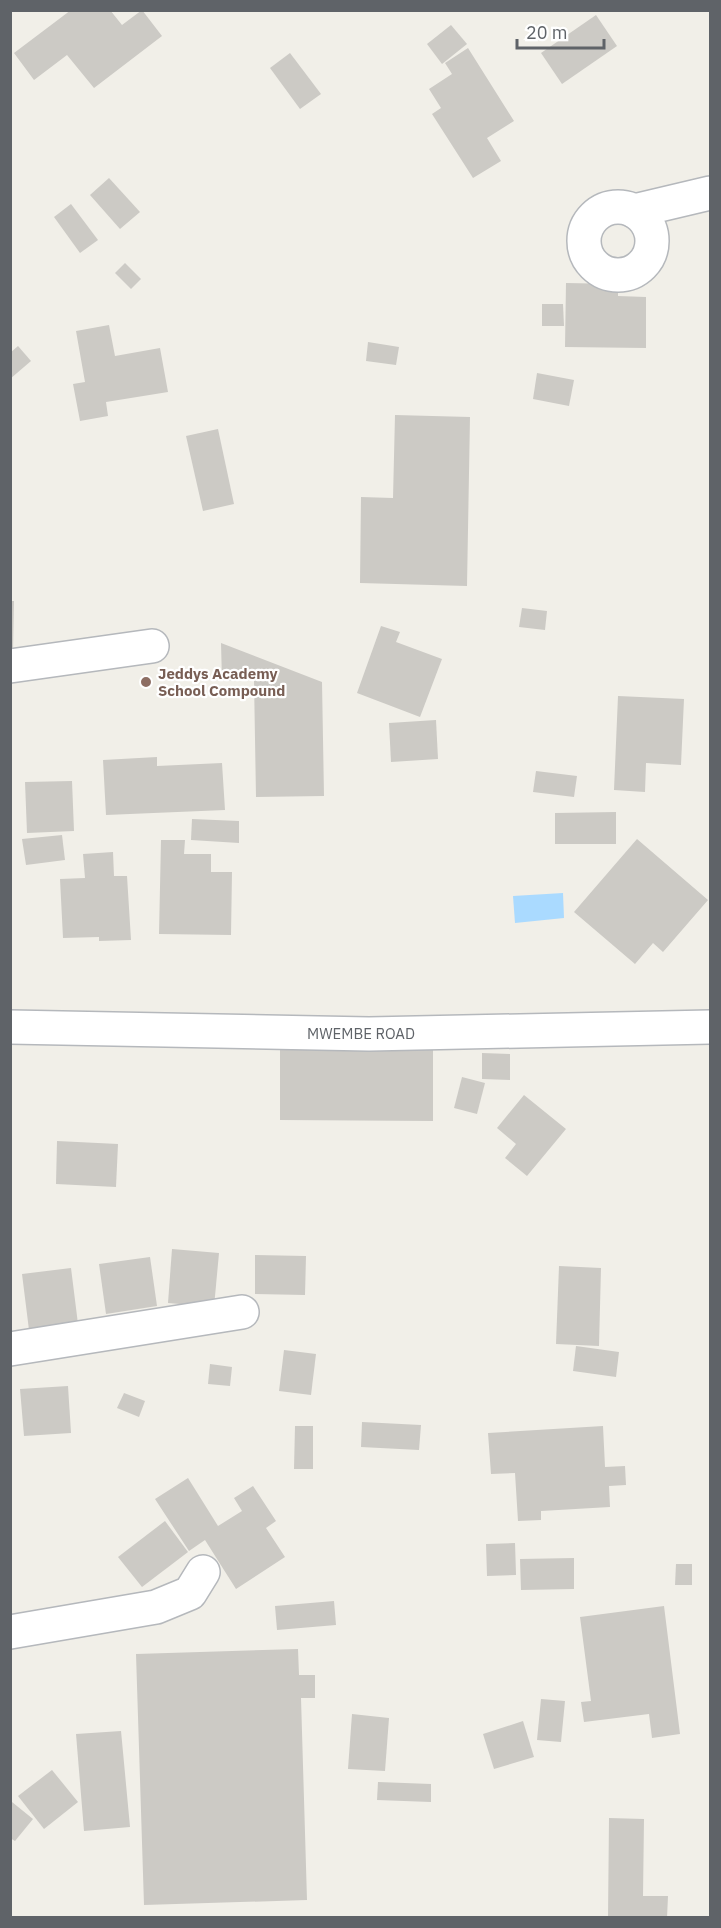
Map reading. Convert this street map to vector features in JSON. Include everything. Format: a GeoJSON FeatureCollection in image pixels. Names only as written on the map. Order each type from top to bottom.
{"type":"FeatureCollection","features":[{"type":"Feature","properties":{"kind":"street"},"geometry":{"type":"LineString","coordinates":[[634,211],[711,193]]}},
{"type":"Feature","properties":{"kind":"street"},"geometry":{"type":"LineString","coordinates":[[10,666],[152,646]]}},
{"type":"Feature","properties":{"kind":"street","name":"MWEMBE ROAD"},"geometry":{"type":"LineString","coordinates":[[10,1028],[369,1034],[711,1027]]}},
{"type":"Feature","properties":{"kind":"street"},"geometry":{"type":"LineString","coordinates":[[10,1349],[242,1312]]}},
{"type":"Feature","properties":{"kind":"street"},"geometry":{"type":"LineString","coordinates":[[10,1632],[156,1607],[190,1593],[203,1572]]}},
{"type":"Feature","properties":{"kind":"water"},"geometry":{"type":"Polygon","coordinates":[[[563,893],[564,918],[515,923],[513,896],[563,893]]]}},
{"type":"Feature","properties":{"kind":"building"},"geometry":{"type":"Polygon","coordinates":[[[71,10],[110,10],[122,25],[142,10],[162,36],[94,88],[67,55],[34,80],[14,53],[71,10]]]}},
{"type":"Feature","properties":{"kind":"building"},"geometry":{"type":"Polygon","coordinates":[[[596,15],[617,46],[562,84],[541,53],[596,15]]]}},
{"type":"Feature","properties":{"kind":"building"},"geometry":{"type":"Polygon","coordinates":[[[451,25],[467,44],[442,64],[427,44],[451,25]]]}},
{"type":"Feature","properties":{"kind":"building"},"geometry":{"type":"Polygon","coordinates":[[[468,48],[514,121],[487,138],[501,161],[473,178],[432,114],[441,108],[429,89],[452,74],[445,63],[468,48]]]}},
{"type":"Feature","properties":{"kind":"building"},"geometry":{"type":"Polygon","coordinates":[[[290,53],[321,94],[300,109],[270,68],[290,53]]]}},
{"type":"Feature","properties":{"kind":"building"},"geometry":{"type":"Polygon","coordinates":[[[109,178],[140,212],[120,229],[90,195],[109,178]]]}},
{"type":"Feature","properties":{"kind":"building"},"geometry":{"type":"Polygon","coordinates":[[[71,204],[98,240],[80,253],[54,217],[71,204]]]}},
{"type":"Feature","properties":{"kind":"building"},"geometry":{"type":"Polygon","coordinates":[[[125,263],[141,279],[131,289],[115,273],[125,263]]]}},
{"type":"Feature","properties":{"kind":"building"},"geometry":{"type":"Polygon","coordinates":[[[566,283],[618,284],[618,296],[646,297],[646,348],[565,347],[566,283]]]}},
{"type":"Feature","properties":{"kind":"building"},"geometry":{"type":"Polygon","coordinates":[[[542,304],[563,304],[564,326],[542,326],[542,304]]]}},
{"type":"Feature","properties":{"kind":"building"},"geometry":{"type":"Polygon","coordinates":[[[109,325],[115,356],[160,348],[168,392],[106,402],[108,416],[80,421],[73,384],[85,382],[76,331],[109,325]]]}},
{"type":"Feature","properties":{"kind":"building"},"geometry":{"type":"Polygon","coordinates":[[[368,342],[399,347],[396,365],[366,361],[368,342]]]}},
{"type":"Feature","properties":{"kind":"building"},"geometry":{"type":"Polygon","coordinates":[[[18,346],[31,361],[10,379],[10,353],[18,346]]]}},
{"type":"Feature","properties":{"kind":"building"},"geometry":{"type":"Polygon","coordinates":[[[537,373],[574,380],[569,406],[533,399],[537,373]]]}},
{"type":"Feature","properties":{"kind":"building"},"geometry":{"type":"Polygon","coordinates":[[[395,415],[470,417],[467,586],[360,583],[361,497],[393,498],[395,415]]]}},
{"type":"Feature","properties":{"kind":"building"},"geometry":{"type":"Polygon","coordinates":[[[218,429],[234,504],[203,511],[186,436],[218,429]]]}},
{"type":"Feature","properties":{"kind":"building"},"geometry":{"type":"Polygon","coordinates":[[[10,601],[14,601],[13,651],[10,650],[10,601]]]}},
{"type":"Feature","properties":{"kind":"building"},"geometry":{"type":"Polygon","coordinates":[[[522,608],[547,611],[545,630],[519,627],[522,608]]]}},
{"type":"Feature","properties":{"kind":"building"},"geometry":{"type":"Polygon","coordinates":[[[381,626],[400,632],[396,642],[442,659],[420,717],[357,693],[381,626]]]}},
{"type":"Feature","properties":{"kind":"building"},"geometry":{"type":"Polygon","coordinates":[[[221,643],[322,682],[324,796],[256,797],[254,680],[222,681],[221,643]]]}},
{"type":"Feature","properties":{"kind":"building"},"geometry":{"type":"Polygon","coordinates":[[[618,696],[684,699],[681,765],[646,763],[645,792],[614,790],[618,696]]]}},
{"type":"Feature","properties":{"kind":"building"},"geometry":{"type":"Polygon","coordinates":[[[436,720],[438,759],[391,762],[389,723],[436,720]]]}},
{"type":"Feature","properties":{"kind":"building"},"geometry":{"type":"Polygon","coordinates":[[[157,757],[157,766],[222,763],[225,810],[106,815],[103,760],[157,757]]]}},
{"type":"Feature","properties":{"kind":"building"},"geometry":{"type":"Polygon","coordinates":[[[536,771],[577,776],[574,797],[533,792],[536,771]]]}},
{"type":"Feature","properties":{"kind":"building"},"geometry":{"type":"Polygon","coordinates":[[[72,781],[74,831],[27,833],[25,782],[72,781]]]}},
{"type":"Feature","properties":{"kind":"building"},"geometry":{"type":"Polygon","coordinates":[[[616,812],[616,844],[555,844],[555,813],[616,812]]]}},
{"type":"Feature","properties":{"kind":"building"},"geometry":{"type":"Polygon","coordinates":[[[192,819],[239,821],[239,843],[191,840],[192,819]]]}},
{"type":"Feature","properties":{"kind":"building"},"geometry":{"type":"Polygon","coordinates":[[[62,835],[65,860],[26,865],[22,839],[62,835]]]}},
{"type":"Feature","properties":{"kind":"building"},"geometry":{"type":"Polygon","coordinates":[[[637,839],[708,900],[663,952],[653,943],[635,964],[574,912],[637,839]]]}},
{"type":"Feature","properties":{"kind":"building"},"geometry":{"type":"Polygon","coordinates":[[[161,840],[185,840],[184,854],[211,854],[211,872],[232,872],[231,935],[159,934],[161,840]]]}},
{"type":"Feature","properties":{"kind":"building"},"geometry":{"type":"Polygon","coordinates":[[[113,852],[114,876],[127,876],[131,940],[99,941],[99,937],[63,938],[60,879],[85,878],[83,854],[113,852]]]}},
{"type":"Feature","properties":{"kind":"building"},"geometry":{"type":"Polygon","coordinates":[[[280,1046],[433,1046],[433,1121],[280,1120],[280,1046]]]}},
{"type":"Feature","properties":{"kind":"building"},"geometry":{"type":"Polygon","coordinates":[[[482,1053],[510,1054],[510,1080],[482,1079],[482,1053]]]}},
{"type":"Feature","properties":{"kind":"building"},"geometry":{"type":"Polygon","coordinates":[[[462,1077],[485,1083],[477,1114],[454,1108],[462,1077]]]}},
{"type":"Feature","properties":{"kind":"building"},"geometry":{"type":"Polygon","coordinates":[[[524,1095],[566,1129],[527,1176],[505,1158],[516,1144],[497,1128],[524,1095]]]}},
{"type":"Feature","properties":{"kind":"building"},"geometry":{"type":"Polygon","coordinates":[[[57,1141],[118,1144],[116,1187],[56,1184],[57,1141]]]}},
{"type":"Feature","properties":{"kind":"building"},"geometry":{"type":"Polygon","coordinates":[[[172,1249],[219,1253],[214,1307],[168,1303],[172,1249]]]}},
{"type":"Feature","properties":{"kind":"building"},"geometry":{"type":"Polygon","coordinates":[[[255,1255],[306,1256],[305,1295],[255,1294],[255,1255]]]}},
{"type":"Feature","properties":{"kind":"building"},"geometry":{"type":"Polygon","coordinates":[[[150,1257],[157,1306],[106,1314],[99,1264],[150,1257]]]}},
{"type":"Feature","properties":{"kind":"building"},"geometry":{"type":"Polygon","coordinates":[[[559,1266],[601,1268],[599,1346],[556,1344],[559,1266]]]}},
{"type":"Feature","properties":{"kind":"building"},"geometry":{"type":"Polygon","coordinates":[[[71,1268],[79,1332],[30,1338],[22,1274],[71,1268]]]}},
{"type":"Feature","properties":{"kind":"building"},"geometry":{"type":"Polygon","coordinates":[[[576,1346],[619,1352],[616,1377],[573,1371],[576,1346]]]}},
{"type":"Feature","properties":{"kind":"building"},"geometry":{"type":"Polygon","coordinates":[[[284,1350],[316,1354],[311,1395],[279,1391],[284,1350]]]}},
{"type":"Feature","properties":{"kind":"building"},"geometry":{"type":"Polygon","coordinates":[[[210,1364],[232,1367],[230,1386],[208,1384],[210,1364]]]}},
{"type":"Feature","properties":{"kind":"building"},"geometry":{"type":"Polygon","coordinates":[[[68,1386],[71,1433],[24,1436],[20,1389],[68,1386]]]}},
{"type":"Feature","properties":{"kind":"building"},"geometry":{"type":"Polygon","coordinates":[[[124,1393],[145,1401],[139,1417],[117,1408],[124,1393]]]}},
{"type":"Feature","properties":{"kind":"building"},"geometry":{"type":"Polygon","coordinates":[[[362,1422],[421,1425],[419,1450],[361,1447],[362,1422]]]}},
{"type":"Feature","properties":{"kind":"building"},"geometry":{"type":"Polygon","coordinates":[[[295,1426],[313,1426],[313,1469],[294,1469],[295,1426]]]}},
{"type":"Feature","properties":{"kind":"building"},"geometry":{"type":"Polygon","coordinates":[[[603,1426],[605,1467],[625,1466],[626,1485],[609,1486],[610,1507],[541,1511],[541,1520],[518,1521],[515,1473],[491,1474],[488,1433],[603,1426]]]}},
{"type":"Feature","properties":{"kind":"building"},"geometry":{"type":"Polygon","coordinates":[[[188,1478],[218,1526],[242,1511],[234,1498],[253,1486],[276,1521],[266,1528],[285,1557],[236,1589],[205,1540],[189,1551],[155,1499],[188,1478]]]}},
{"type":"Feature","properties":{"kind":"building"},"geometry":{"type":"Polygon","coordinates":[[[165,1521],[188,1552],[142,1587],[118,1557],[165,1521]]]}},
{"type":"Feature","properties":{"kind":"building"},"geometry":{"type":"Polygon","coordinates":[[[515,1543],[516,1575],[487,1576],[486,1544],[515,1543]]]}},
{"type":"Feature","properties":{"kind":"building"},"geometry":{"type":"Polygon","coordinates":[[[574,1558],[574,1589],[521,1590],[520,1559],[574,1558]]]}},
{"type":"Feature","properties":{"kind":"building"},"geometry":{"type":"Polygon","coordinates":[[[676,1564],[692,1564],[692,1585],[675,1585],[676,1564]]]}},
{"type":"Feature","properties":{"kind":"building"},"geometry":{"type":"Polygon","coordinates":[[[334,1601],[336,1625],[277,1630],[275,1606],[334,1601]]]}},
{"type":"Feature","properties":{"kind":"building"},"geometry":{"type":"Polygon","coordinates":[[[664,1606],[680,1734],[652,1738],[649,1714],[584,1722],[581,1702],[591,1701],[580,1617],[664,1606]]]}},
{"type":"Feature","properties":{"kind":"building"},"geometry":{"type":"Polygon","coordinates":[[[298,1649],[299,1675],[315,1675],[315,1698],[301,1698],[307,1900],[144,1905],[136,1654],[298,1649]]]}},
{"type":"Feature","properties":{"kind":"building"},"geometry":{"type":"Polygon","coordinates":[[[541,1699],[565,1701],[561,1742],[537,1740],[541,1699]]]}},
{"type":"Feature","properties":{"kind":"building"},"geometry":{"type":"Polygon","coordinates":[[[352,1714],[389,1718],[385,1771],[348,1769],[352,1714]]]}},
{"type":"Feature","properties":{"kind":"building"},"geometry":{"type":"Polygon","coordinates":[[[523,1721],[534,1757],[494,1769],[483,1734],[523,1721]]]}},
{"type":"Feature","properties":{"kind":"building"},"geometry":{"type":"Polygon","coordinates":[[[121,1731],[130,1827],[84,1831],[76,1734],[121,1731]]]}},
{"type":"Feature","properties":{"kind":"building"},"geometry":{"type":"Polygon","coordinates":[[[52,1770],[78,1802],[44,1829],[18,1796],[52,1770]]]}},
{"type":"Feature","properties":{"kind":"building"},"geometry":{"type":"Polygon","coordinates":[[[378,1782],[431,1784],[431,1802],[377,1800],[378,1782]]]}},
{"type":"Feature","properties":{"kind":"building"},"geometry":{"type":"Polygon","coordinates":[[[12,1802],[33,1819],[15,1841],[10,1838],[10,1804],[12,1802]]]}},
{"type":"Feature","properties":{"kind":"building"},"geometry":{"type":"Polygon","coordinates":[[[609,1818],[644,1819],[643,1896],[668,1896],[667,1918],[608,1918],[609,1818]]]}},
{"type":"Feature","properties":{"kind":"place","name":"Jeddys Academy School Compound"},"geometry":{"type":"Point","coordinates":[146,682]}}]}
